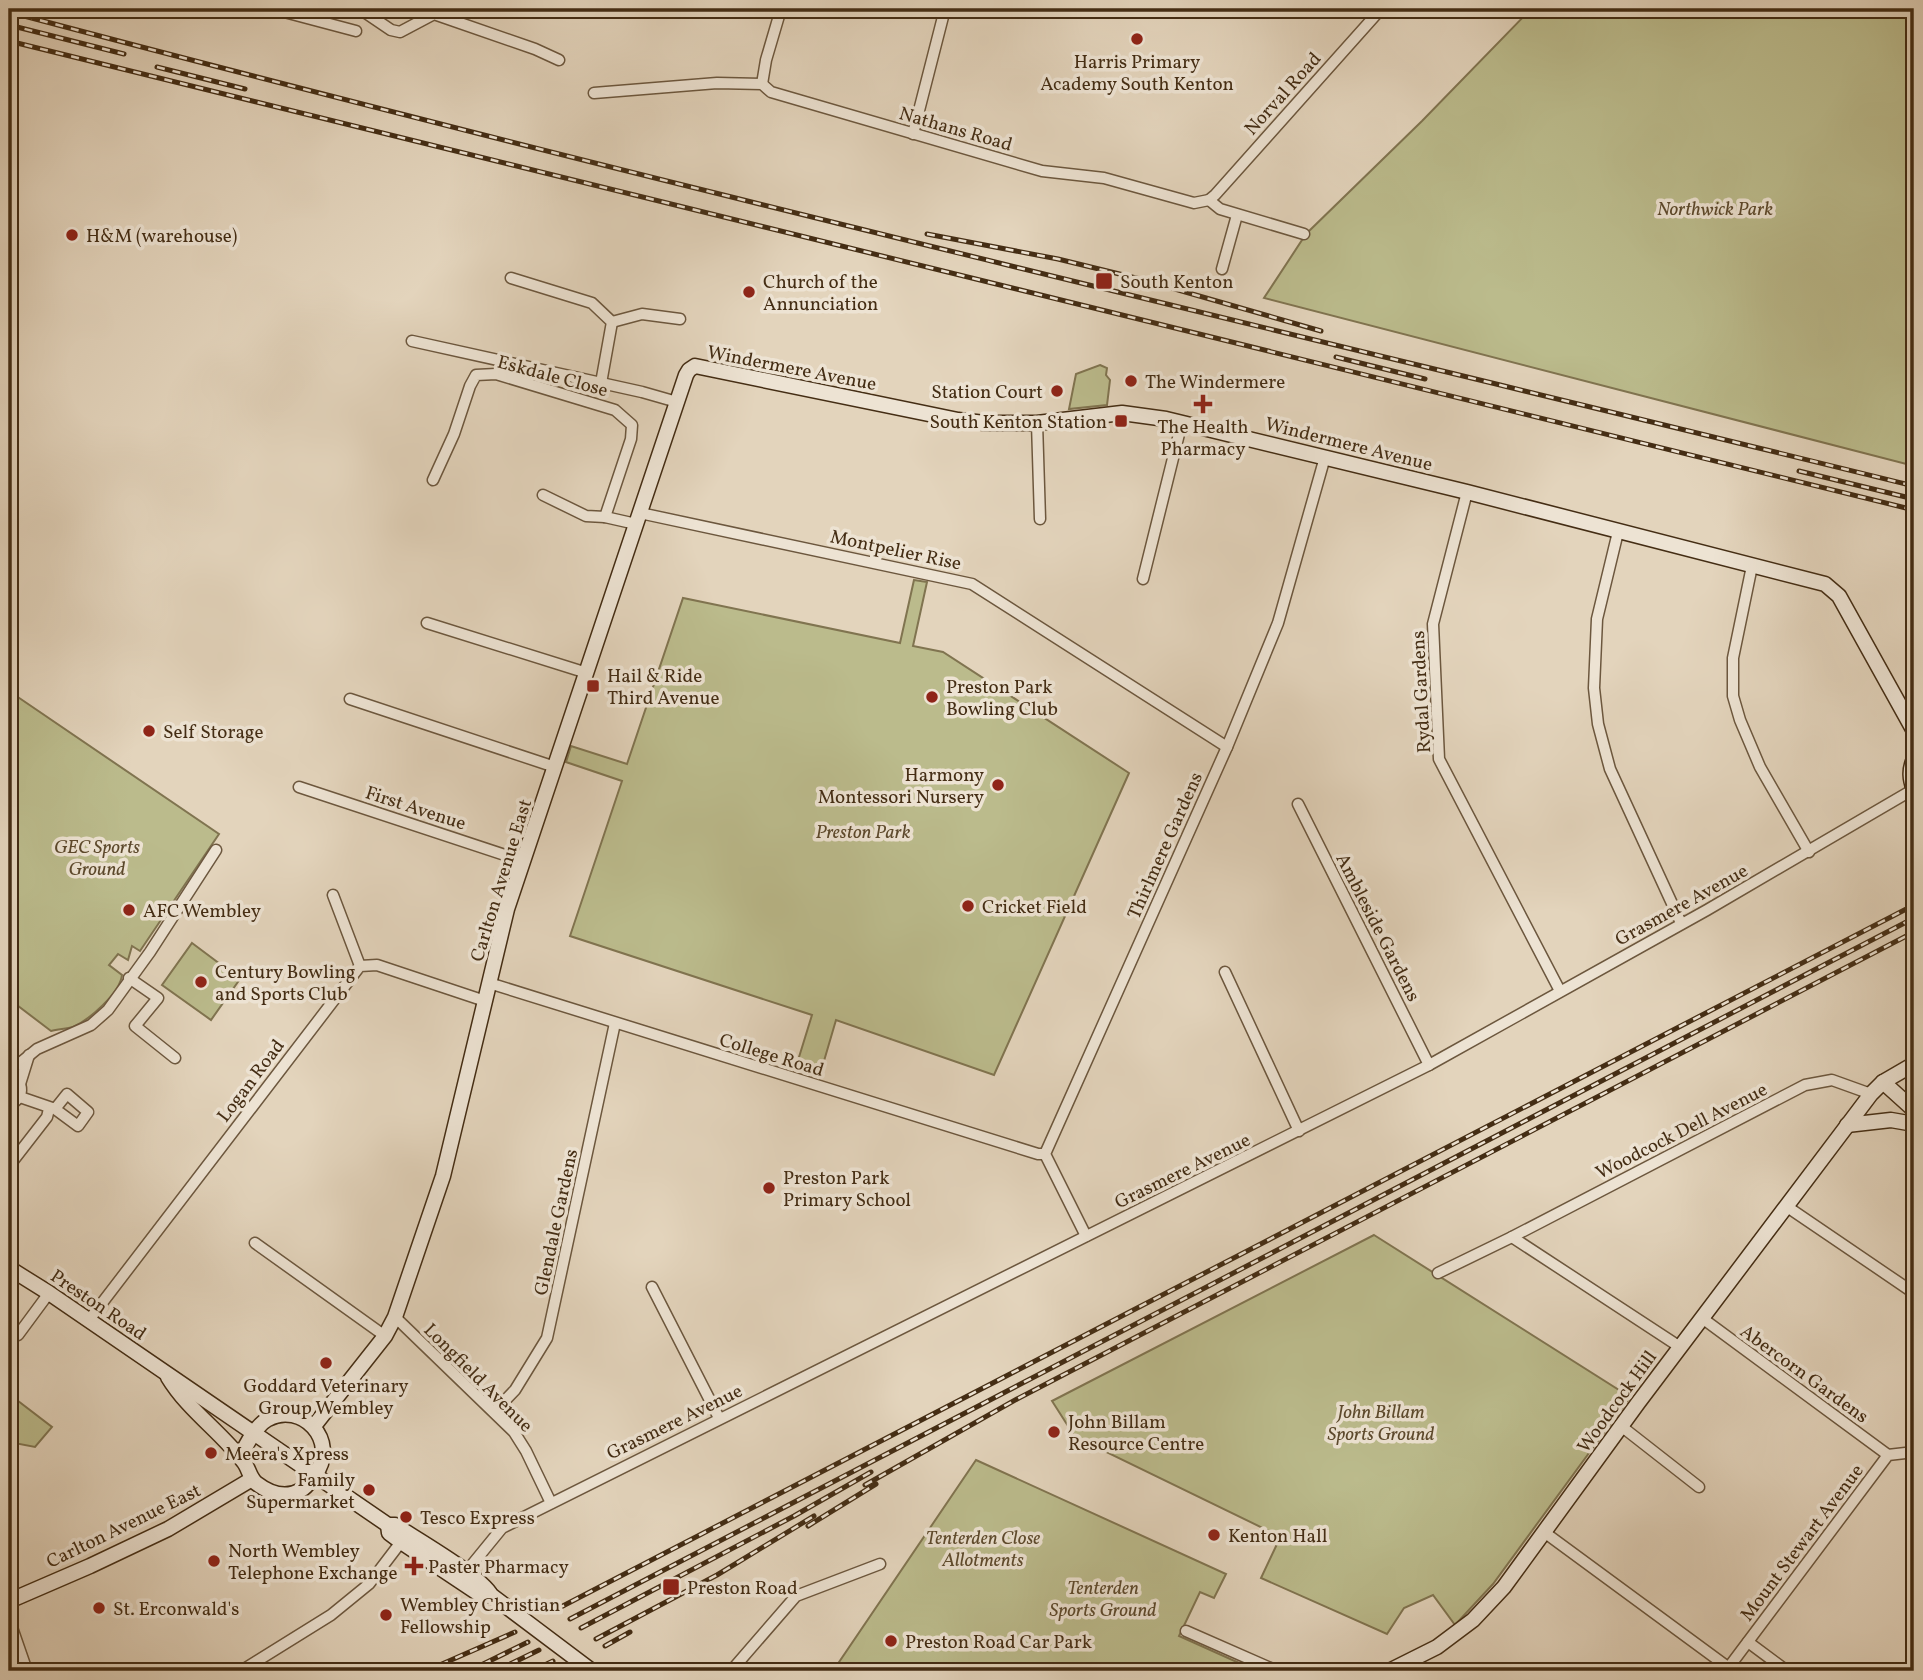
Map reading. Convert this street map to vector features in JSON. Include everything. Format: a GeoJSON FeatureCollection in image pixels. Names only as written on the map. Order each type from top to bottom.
{"type":"FeatureCollection","features":[{"type":"Feature","properties":{"kind":"street"},"geometry":{"type":"LineString","coordinates":[[272,9],[356,31]]}},
{"type":"Feature","properties":{"kind":"street"},"geometry":{"type":"LineString","coordinates":[[360,9],[391,30],[400,32],[434,14],[559,60]]}},
{"type":"Feature","properties":{"kind":"street"},"geometry":{"type":"LineString","coordinates":[[762,84],[781,9]]}},
{"type":"Feature","properties":{"kind":"street"},"geometry":{"type":"LineString","coordinates":[[914,134],[945,9]]}},
{"type":"Feature","properties":{"kind":"street","name":"Norval Road"},"geometry":{"type":"LineString","coordinates":[[1209,200],[1381,9]]}},
{"type":"Feature","properties":{"kind":"street","name":"Nathans Road"},"geometry":{"type":"LineString","coordinates":[[594,93],[717,83],[762,84],[771,92],[1042,171],[1104,177],[1194,203],[1209,200],[1220,209],[1304,234]]}},
{"type":"Feature","properties":{"kind":"street"},"geometry":{"type":"LineString","coordinates":[[1222,269],[1237,215]]}},
{"type":"Feature","properties":{"kind":"street"},"geometry":{"type":"LineString","coordinates":[[511,278],[592,303],[612,322]]}},
{"type":"Feature","properties":{"kind":"street"},"geometry":{"type":"LineString","coordinates":[[612,322],[642,314],[680,319]]}},
{"type":"Feature","properties":{"kind":"street"},"geometry":{"type":"LineString","coordinates":[[601,383],[612,322]]}},
{"type":"Feature","properties":{"kind":"street"},"geometry":{"type":"LineString","coordinates":[[412,341],[677,402]]}},
{"type":"Feature","properties":{"kind":"street","name":"Windermere Avenue"},"geometry":{"type":"LineString","coordinates":[[689,370],[700,366],[958,420],[985,423],[1037,423],[1122,413],[1182,422],[1825,584],[1839,596],[1914,731]]}},
{"type":"Feature","properties":{"kind":"street","name":"Carlton Avenue East"},"geometry":{"type":"LineString","coordinates":[[314,1426],[385,1336],[395,1317],[443,1176],[507,909],[689,370]]}},
{"type":"Feature","properties":{"kind":"street","name":"Eskdale Close"},"geometry":{"type":"LineString","coordinates":[[433,480],[454,434],[476,374],[496,374],[615,410],[632,425],[631,439],[605,517]]}},
{"type":"Feature","properties":{"kind":"street"},"geometry":{"type":"LineString","coordinates":[[1143,579],[1182,422]]}},
{"type":"Feature","properties":{"kind":"street"},"geometry":{"type":"LineString","coordinates":[[1037,423],[1040,519]]}},
{"type":"Feature","properties":{"kind":"street","name":"Thirlmere Gardens"},"geometry":{"type":"LineString","coordinates":[[1045,1154],[1227,747],[1278,623],[1325,457]]}},
{"type":"Feature","properties":{"kind":"street","name":"Rydal Gardens"},"geometry":{"type":"LineString","coordinates":[[1466,492],[1433,624],[1439,759],[1560,991]]}},
{"type":"Feature","properties":{"kind":"street","name":"Montpelier Rise"},"geometry":{"type":"LineString","coordinates":[[543,495],[586,516],[638,518],[972,584],[1227,747]]}},
{"type":"Feature","properties":{"kind":"street"},"geometry":{"type":"LineString","coordinates":[[1618,532],[1597,619],[1594,688],[1598,724],[1610,769],[1681,923]]}},
{"type":"Feature","properties":{"kind":"street"},"geometry":{"type":"LineString","coordinates":[[1752,566],[1734,649],[1733,696],[1760,767],[1809,852]]}},
{"type":"Feature","properties":{"kind":"street"},"geometry":{"type":"LineString","coordinates":[[427,623],[587,673]]}},
{"type":"Feature","properties":{"kind":"street"},"geometry":{"type":"LineString","coordinates":[[351,699],[555,767]]}},
{"type":"Feature","properties":{"kind":"street"},"geometry":{"type":"LineString","coordinates":[[1914,759],[1910,770],[1914,790]]}},
{"type":"Feature","properties":{"kind":"street","name":"First Avenue"},"geometry":{"type":"LineString","coordinates":[[299,786],[523,861]]}},
{"type":"Feature","properties":{"kind":"street","name":"Grasmere Avenue"},"geometry":{"type":"LineString","coordinates":[[466,1572],[498,1531],[719,1418],[1429,1065],[1809,852],[1914,790]]}},
{"type":"Feature","properties":{"kind":"street","name":"Ambleside Gardens"},"geometry":{"type":"LineString","coordinates":[[1298,804],[1429,1065]]}},
{"type":"Feature","properties":{"kind":"street"},"geometry":{"type":"LineString","coordinates":[[20,1084],[9,1074],[29,1055],[91,1025],[108,1010],[216,850]]}},
{"type":"Feature","properties":{"kind":"street"},"geometry":{"type":"LineString","coordinates":[[333,895],[360,966],[377,965],[485,1001]]}},
{"type":"Feature","properties":{"kind":"street","name":"Logan Road"},"geometry":{"type":"LineString","coordinates":[[89,1320],[360,966]]}},
{"type":"Feature","properties":{"kind":"street"},"geometry":{"type":"LineString","coordinates":[[1225,972],[1299,1131]]}},
{"type":"Feature","properties":{"kind":"street"},"geometry":{"type":"LineString","coordinates":[[129,978],[158,998],[135,1026],[175,1058]]}},
{"type":"Feature","properties":{"kind":"street","name":"College Road"},"geometry":{"type":"LineString","coordinates":[[489,983],[615,1024],[1045,1154]]}},
{"type":"Feature","properties":{"kind":"street","name":"Glendale Gardens"},"geometry":{"type":"LineString","coordinates":[[494,1412],[515,1390],[547,1338],[615,1024]]}},
{"type":"Feature","properties":{"kind":"street"},"geometry":{"type":"LineString","coordinates":[[9,1166],[52,1109],[13,1104],[29,1055]]}},
{"type":"Feature","properties":{"kind":"street","name":"Woodcock Hill"},"geometry":{"type":"LineString","coordinates":[[1389,1671],[1437,1647],[1473,1620],[1504,1587],[1621,1426],[1871,1094],[1883,1082],[1914,1064]]}},
{"type":"Feature","properties":{"kind":"street","name":"Woodcock Dell Avenue"},"geometry":{"type":"LineString","coordinates":[[1438,1273],[1805,1085],[1832,1080],[1871,1094]]}},
{"type":"Feature","properties":{"kind":"street"},"geometry":{"type":"LineString","coordinates":[[1883,1082],[1914,1110]]}},
{"type":"Feature","properties":{"kind":"street"},"geometry":{"type":"LineString","coordinates":[[1847,1125],[1891,1120],[1914,1124]]}},
{"type":"Feature","properties":{"kind":"street"},"geometry":{"type":"LineString","coordinates":[[1045,1154],[1086,1236]]}},
{"type":"Feature","properties":{"kind":"street"},"geometry":{"type":"LineString","coordinates":[[1786,1206],[1914,1293]]}},
{"type":"Feature","properties":{"kind":"street"},"geometry":{"type":"LineString","coordinates":[[1512,1237],[1680,1347]]}},
{"type":"Feature","properties":{"kind":"street"},"geometry":{"type":"LineString","coordinates":[[255,1243],[385,1336]]}},
{"type":"Feature","properties":{"kind":"street","name":"Preston Road"},"geometry":{"type":"LineString","coordinates":[[9,1268],[50,1293],[388,1525],[395,1525],[466,1572],[488,1588],[491,1595],[592,1671]]}},
{"type":"Feature","properties":{"kind":"street"},"geometry":{"type":"LineString","coordinates":[[652,1287],[719,1418]]}},
{"type":"Feature","properties":{"kind":"street"},"geometry":{"type":"LineString","coordinates":[[18,1335],[50,1293]]}},
{"type":"Feature","properties":{"kind":"street","name":"Longfield Avenue"},"geometry":{"type":"LineString","coordinates":[[395,1317],[514,1432],[527,1451],[551,1503]]}},
{"type":"Feature","properties":{"kind":"street","name":"Abercorn Gardens"},"geometry":{"type":"LineString","coordinates":[[1702,1318],[1888,1455]]}},
{"type":"Feature","properties":{"kind":"street","name":"Preston Road"},"geometry":{"type":"LineString","coordinates":[[166,1374],[180,1396],[240,1457]]}},
{"type":"Feature","properties":{"kind":"street"},"geometry":{"type":"LineString","coordinates":[[275,1416],[292,1416],[314,1426],[319,1432],[324,1450],[323,1460],[302,1490],[281,1494],[267,1491],[252,1479],[240,1457],[254,1434],[266,1420],[275,1416]]}},
{"type":"Feature","properties":{"kind":"street"},"geometry":{"type":"LineString","coordinates":[[1621,1426],[1699,1487]]}},
{"type":"Feature","properties":{"kind":"street","name":"Mount Stewart Avenue"},"geometry":{"type":"LineString","coordinates":[[1728,1670],[1888,1455],[1914,1452]]}},
{"type":"Feature","properties":{"kind":"street","name":"Carlton Avenue East"},"geometry":{"type":"LineString","coordinates":[[9,1601],[168,1529],[252,1479]]}},
{"type":"Feature","properties":{"kind":"street","name":"Preston Road"},"geometry":{"type":"LineString","coordinates":[[388,1525],[389,1533],[401,1542],[482,1597],[491,1595]]}},
{"type":"Feature","properties":{"kind":"street"},"geometry":{"type":"LineString","coordinates":[[1544,1532],[1728,1670]]}},
{"type":"Feature","properties":{"kind":"street"},"geometry":{"type":"LineString","coordinates":[[241,1671],[331,1615],[369,1584],[401,1542]]}},
{"type":"Feature","properties":{"kind":"street"},"geometry":{"type":"LineString","coordinates":[[732,1671],[796,1596],[880,1564]]}},
{"type":"Feature","properties":{"kind":"street"},"geometry":{"type":"LineString","coordinates":[[9,1619],[27,1671]]}},
{"type":"Feature","properties":{"kind":"street"},"geometry":{"type":"LineString","coordinates":[[1186,1631],[1277,1671]]}},
{"type":"Feature","properties":{"kind":"street"},"geometry":{"type":"LineString","coordinates":[[1748,1642],[1787,1671]]}},
{"type":"Feature","properties":{"kind":"green space","name":"Northwick Park"},"geometry":{"type":"Polygon","coordinates":[[[1531,9],[1914,9],[1914,466],[1264,298],[1306,234],[1422,121],[1531,9]]]}},
{"type":"Feature","properties":{"kind":"green space"},"geometry":{"type":"Polygon","coordinates":[[[1100,365],[1107,368],[1106,375],[1110,380],[1107,405],[1069,409],[1076,374],[1100,365]]]}},
{"type":"Feature","properties":{"kind":"green space","name":"Preston Park"},"geometry":{"type":"Polygon","coordinates":[[[914,580],[927,582],[913,646],[943,652],[1129,773],[994,1075],[836,1020],[819,1078],[795,1070],[812,1015],[570,936],[622,781],[566,762],[571,746],[627,764],[683,598],[900,643],[914,580]]]}},
{"type":"Feature","properties":{"kind":"green space","name":"GEC Sports Ground"},"geometry":{"type":"Polygon","coordinates":[[[9,691],[219,834],[140,951],[132,946],[128,960],[118,954],[109,965],[122,975],[110,998],[73,1027],[51,1031],[9,999],[9,691]]]}},
{"type":"Feature","properties":{"kind":"green space","name":"Century Bowling and Sports Club"},"geometry":{"type":"Polygon","coordinates":[[[192,943],[240,979],[211,1020],[162,985],[192,943]]]}},
{"type":"Feature","properties":{"kind":"green space","name":"John Billam Sports Ground"},"geometry":{"type":"Polygon","coordinates":[[[1374,1235],[1630,1397],[1493,1584],[1455,1625],[1433,1595],[1404,1608],[1387,1634],[1261,1578],[1278,1542],[1273,1533],[1088,1443],[1084,1451],[1052,1401],[1374,1235]]]}},
{"type":"Feature","properties":{"kind":"green space"},"geometry":{"type":"Polygon","coordinates":[[[9,1394],[52,1427],[35,1447],[9,1442],[9,1394]]]}},
{"type":"Feature","properties":{"kind":"green space","name":"Tenterden Sports Ground"},"geometry":{"type":"Polygon","coordinates":[[[976,1460],[1226,1574],[1214,1598],[1200,1592],[1179,1636],[1257,1671],[1160,1671],[1146,1667],[1144,1671],[833,1671],[976,1460]]]}},
{"type":"Feature","properties":{"kind":"railway"},"geometry":{"type":"LineString","coordinates":[[9,12],[722,195],[1914,486]]}},
{"type":"Feature","properties":{"kind":"railway"},"geometry":{"type":"LineString","coordinates":[[9,25],[124,54]]}},
{"type":"Feature","properties":{"kind":"railway"},"geometry":{"type":"LineString","coordinates":[[9,41],[1914,510]]}},
{"type":"Feature","properties":{"kind":"railway"},"geometry":{"type":"LineString","coordinates":[[157,67],[245,89]]}},
{"type":"Feature","properties":{"kind":"railway"},"geometry":{"type":"LineString","coordinates":[[927,234],[1058,259],[1140,279],[1321,331]]}},
{"type":"Feature","properties":{"kind":"railway"},"geometry":{"type":"LineString","coordinates":[[1336,357],[1425,379]]}},
{"type":"Feature","properties":{"kind":"railway"},"geometry":{"type":"LineString","coordinates":[[1799,471],[1914,499]]}},
{"type":"Feature","properties":{"kind":"railway"},"geometry":{"type":"LineString","coordinates":[[557,1609],[1914,905]]}},
{"type":"Feature","properties":{"kind":"railway"},"geometry":{"type":"LineString","coordinates":[[570,1619],[1914,918]]}},
{"type":"Feature","properties":{"kind":"railway"},"geometry":{"type":"LineString","coordinates":[[865,1485],[1017,1399],[1914,932]]}},
{"type":"Feature","properties":{"kind":"railway"},"geometry":{"type":"LineString","coordinates":[[581,1628],[794,1516],[871,1472]]}},
{"type":"Feature","properties":{"kind":"railway"},"geometry":{"type":"LineString","coordinates":[[808,1526],[876,1484]]}},
{"type":"Feature","properties":{"kind":"railway"},"geometry":{"type":"LineString","coordinates":[[596,1639],[717,1575],[814,1516]]}},
{"type":"Feature","properties":{"kind":"railway"},"geometry":{"type":"LineString","coordinates":[[426,1671],[515,1632]]}},
{"type":"Feature","properties":{"kind":"railway"},"geometry":{"type":"LineString","coordinates":[[605,1646],[630,1632]]}},
{"type":"Feature","properties":{"kind":"railway"},"geometry":{"type":"LineString","coordinates":[[469,1671],[528,1642]]}},
{"type":"Feature","properties":{"kind":"railway"},"geometry":{"type":"LineString","coordinates":[[496,1671],[539,1650]]}},
{"type":"Feature","properties":{"kind":"railway"},"geometry":{"type":"LineString","coordinates":[[532,1671],[553,1661]]}},
{"type":"Feature","properties":{"kind":"railway"},"geometry":{"type":"LineString","coordinates":[[558,1671],[563,1669]]}},
{"type":"Feature","properties":{"kind":"place","name":"Harris Primary Academy South Kenton"},"geometry":{"type":"Point","coordinates":[1137,39]}},
{"type":"Feature","properties":{"kind":"place","name":"H&M (warehouse)"},"geometry":{"type":"Point","coordinates":[72,235]}},
{"type":"Feature","properties":{"kind":"place","name":"South Kenton"},"geometry":{"type":"Point","coordinates":[1104,281]}},
{"type":"Feature","properties":{"kind":"place","name":"Church of the Annunciation"},"geometry":{"type":"Point","coordinates":[749,292]}},
{"type":"Feature","properties":{"kind":"place","name":"The Windermere"},"geometry":{"type":"Point","coordinates":[1131,381]}},
{"type":"Feature","properties":{"kind":"place","name":"Station Court"},"geometry":{"type":"Point","coordinates":[1057,391]}},
{"type":"Feature","properties":{"kind":"place","name":"The Health Pharmacy"},"geometry":{"type":"Point","coordinates":[1203,404]}},
{"type":"Feature","properties":{"kind":"place","name":"South Kenton Station"},"geometry":{"type":"Point","coordinates":[1121,421]}},
{"type":"Feature","properties":{"kind":"place","name":"Hail & Ride Third Avenue"},"geometry":{"type":"Point","coordinates":[593,686]}},
{"type":"Feature","properties":{"kind":"place","name":"Preston Park Bowling Club"},"geometry":{"type":"Point","coordinates":[932,697]}},
{"type":"Feature","properties":{"kind":"place","name":"Self Storage"},"geometry":{"type":"Point","coordinates":[149,731]}},
{"type":"Feature","properties":{"kind":"place","name":"Harmony Montessori Nursery"},"geometry":{"type":"Point","coordinates":[998,785]}},
{"type":"Feature","properties":{"kind":"place","name":"Cricket Field"},"geometry":{"type":"Point","coordinates":[968,906]}},
{"type":"Feature","properties":{"kind":"place","name":"AFC Wembley"},"geometry":{"type":"Point","coordinates":[129,910]}},
{"type":"Feature","properties":{"kind":"place","name":"Century Bowling and Sports Club"},"geometry":{"type":"Point","coordinates":[201,982]}},
{"type":"Feature","properties":{"kind":"place","name":"Preston Park Primary School"},"geometry":{"type":"Point","coordinates":[769,1188]}},
{"type":"Feature","properties":{"kind":"place","name":"Goddard Veterinary Group Wembley"},"geometry":{"type":"Point","coordinates":[326,1363]}},
{"type":"Feature","properties":{"kind":"place","name":"John Billam Resource Centre"},"geometry":{"type":"Point","coordinates":[1054,1432]}},
{"type":"Feature","properties":{"kind":"place","name":"Meera's Xpress"},"geometry":{"type":"Point","coordinates":[211,1453]}},
{"type":"Feature","properties":{"kind":"place","name":"Family Supermarket"},"geometry":{"type":"Point","coordinates":[369,1490]}},
{"type":"Feature","properties":{"kind":"place","name":"Tesco Express"},"geometry":{"type":"Point","coordinates":[406,1517]}},
{"type":"Feature","properties":{"kind":"place","name":"Kenton Hall"},"geometry":{"type":"Point","coordinates":[1214,1535]}},
{"type":"Feature","properties":{"kind":"place","name":"North Wembley Telephone Exchange"},"geometry":{"type":"Point","coordinates":[214,1561]}},
{"type":"Feature","properties":{"kind":"place","name":"Paster Pharmacy"},"geometry":{"type":"Point","coordinates":[414,1566]}},
{"type":"Feature","properties":{"kind":"place","name":"Preston Road"},"geometry":{"type":"Point","coordinates":[671,1587]}},
{"type":"Feature","properties":{"kind":"place","name":"St. Erconwald's"},"geometry":{"type":"Point","coordinates":[99,1608]}},
{"type":"Feature","properties":{"kind":"place","name":"Wembley Christian Fellowship"},"geometry":{"type":"Point","coordinates":[386,1615]}},
{"type":"Feature","properties":{"kind":"place","name":"Preston Road Car Park"},"geometry":{"type":"Point","coordinates":[891,1641]}},
{"type":"Feature","properties":{"kind":"park label","name":"Tenterden Close Allotments"},"geometry":{"type":"Point","coordinates":[983,1548]}}]}
